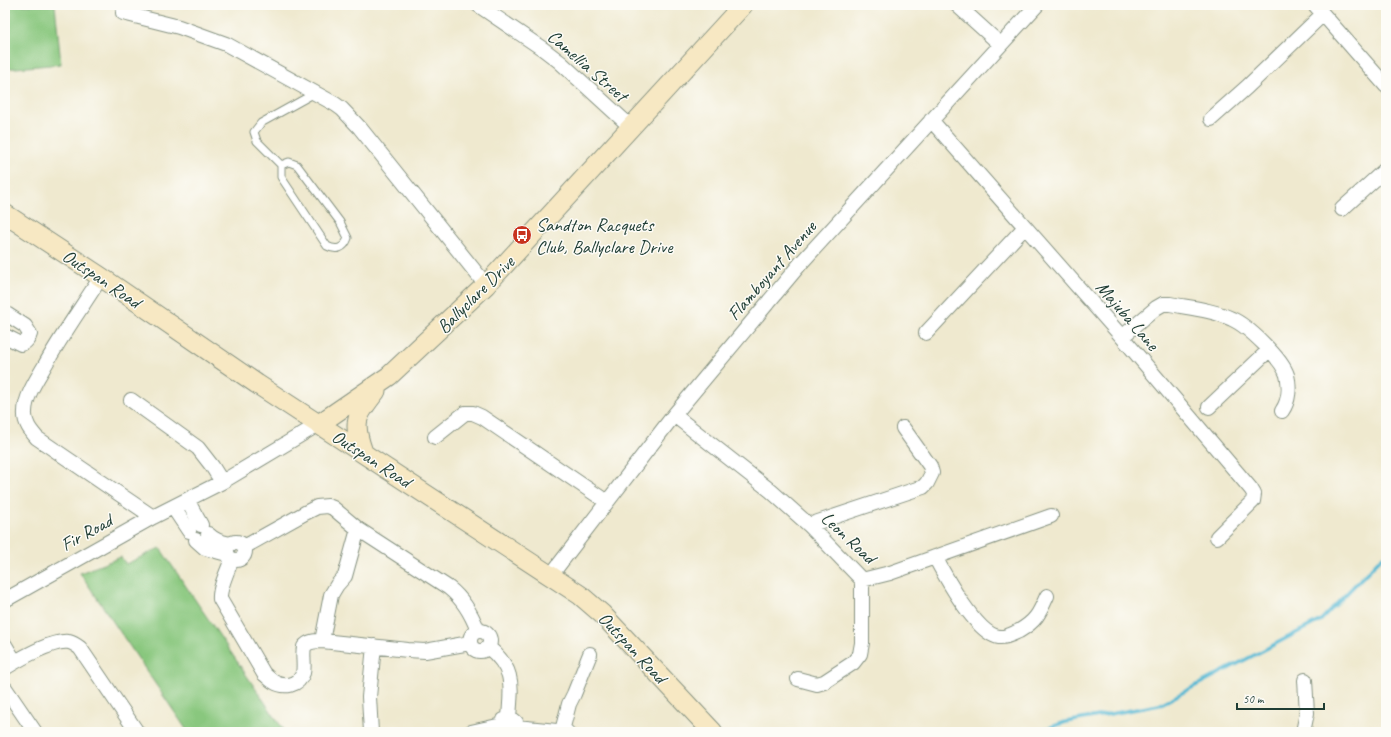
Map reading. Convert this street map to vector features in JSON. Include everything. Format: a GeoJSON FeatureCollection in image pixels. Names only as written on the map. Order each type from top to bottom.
{"type":"FeatureCollection","features":[{"type":"Feature","properties":{"kind":"street","name":"Ballyclare Drive"},"geometry":{"type":"LineString","coordinates":[[319,424],[389,376],[486,285],[632,128],[743,5]]}},
{"type":"Feature","properties":{"kind":"street"},"geometry":{"type":"LineString","coordinates":[[957,5],[1000,44]]}},
{"type":"Feature","properties":{"kind":"street","name":"Flamboyant Avenue"},"geometry":{"type":"LineString","coordinates":[[551,575],[674,415],[801,263],[1037,5]]}},
{"type":"Feature","properties":{"kind":"street","name":"Camellia Street"},"geometry":{"type":"LineString","coordinates":[[481,6],[560,62],[632,128]]}},
{"type":"Feature","properties":{"kind":"street"},"geometry":{"type":"LineString","coordinates":[[1211,119],[1247,87],[1319,10],[1386,86]]}},
{"type":"Feature","properties":{"kind":"street"},"geometry":{"type":"LineString","coordinates":[[123,14],[179,27],[226,44],[316,93],[342,109],[354,120],[486,285]]}},
{"type":"Feature","properties":{"kind":"street","name":"Majuba Lane"},"geometry":{"type":"LineString","coordinates":[[931,120],[1122,337],[1254,494],[1253,501],[1217,537]]}},
{"type":"Feature","properties":{"kind":"street"},"geometry":{"type":"LineString","coordinates":[[1342,209],[1386,169]]}},
{"type":"Feature","properties":{"kind":"street","name":"Outspan Road"},"geometry":{"type":"LineString","coordinates":[[5,214],[101,277],[257,384],[551,575],[591,604],[713,732]]}},
{"type":"Feature","properties":{"kind":"street"},"geometry":{"type":"LineString","coordinates":[[926,334],[1025,227]]}},
{"type":"Feature","properties":{"kind":"street"},"geometry":{"type":"LineString","coordinates":[[101,277],[57,344],[37,379],[24,411],[26,421],[30,430],[38,438],[153,516]]}},
{"type":"Feature","properties":{"kind":"street"},"geometry":{"type":"LineString","coordinates":[[1122,337],[1156,308],[1163,304],[1170,304],[1219,314],[1233,319],[1244,325],[1269,350],[1285,372],[1288,382],[1288,394],[1282,411]]}},
{"type":"Feature","properties":{"kind":"street"},"geometry":{"type":"LineString","coordinates":[[5,313],[25,326],[30,334],[25,342],[21,344],[5,336]]}},
{"type":"Feature","properties":{"kind":"street"},"geometry":{"type":"LineString","coordinates":[[1209,407],[1269,350]]}},
{"type":"Feature","properties":{"kind":"street"},"geometry":{"type":"LineString","coordinates":[[363,452],[357,436],[356,424],[358,417],[366,404],[389,376]]}},
{"type":"Feature","properties":{"kind":"street"},"geometry":{"type":"LineString","coordinates":[[131,400],[198,448],[222,482]]}},
{"type":"Feature","properties":{"kind":"street"},"geometry":{"type":"LineString","coordinates":[[435,436],[465,413],[473,413],[482,416],[607,502]]}},
{"type":"Feature","properties":{"kind":"street","name":"Leon Road"},"geometry":{"type":"LineString","coordinates":[[674,415],[771,491],[809,525],[862,580],[890,573],[1051,516]]}},
{"type":"Feature","properties":{"kind":"street","name":"Fir Road"},"geometry":{"type":"LineString","coordinates":[[5,600],[153,516],[222,482],[319,424]]}},
{"type":"Feature","properties":{"kind":"street"},"geometry":{"type":"LineString","coordinates":[[809,525],[923,487],[927,483],[932,473],[930,466],[903,428]]}},
{"type":"Feature","properties":{"kind":"street"},"geometry":{"type":"LineString","coordinates":[[187,500],[199,531]]}},
{"type":"Feature","properties":{"kind":"street"},"geometry":{"type":"LineString","coordinates":[[470,643],[425,651],[322,641],[311,642],[306,644],[304,647],[302,673],[298,681],[294,684],[283,686],[273,682],[264,674],[220,599],[220,595],[233,551],[305,513],[323,506],[333,508],[358,529],[457,594],[478,631]]}},
{"type":"Feature","properties":{"kind":"street"},"geometry":{"type":"LineString","coordinates":[[172,507],[199,531],[233,551]]}},
{"type":"Feature","properties":{"kind":"street"},"geometry":{"type":"LineString","coordinates":[[322,641],[332,594],[337,585],[345,576],[358,529]]}},
{"type":"Feature","properties":{"kind":"street"},"geometry":{"type":"LineString","coordinates":[[935,557],[954,593],[987,632],[995,636],[1009,636],[1030,624],[1038,614],[1047,596]]}},
{"type":"Feature","properties":{"kind":"street"},"geometry":{"type":"LineString","coordinates":[[798,679],[817,684],[824,682],[853,663],[860,654],[862,644],[862,580]]}},
{"type":"Feature","properties":{"kind":"street"},"geometry":{"type":"LineString","coordinates":[[478,631],[482,631],[488,636],[490,643],[482,652],[474,650],[470,643],[471,636],[478,631]]}},
{"type":"Feature","properties":{"kind":"street"},"geometry":{"type":"LineString","coordinates":[[5,645],[10,665],[55,643],[65,642],[75,644],[80,648],[137,732]]}},
{"type":"Feature","properties":{"kind":"street"},"geometry":{"type":"LineString","coordinates":[[371,732],[369,697],[374,646]]}},
{"type":"Feature","properties":{"kind":"street"},"geometry":{"type":"LineString","coordinates":[[488,647],[497,654],[505,665],[511,681],[509,727]]}},
{"type":"Feature","properties":{"kind":"street"},"geometry":{"type":"LineString","coordinates":[[562,732],[569,704],[590,654]]}},
{"type":"Feature","properties":{"kind":"street"},"geometry":{"type":"LineString","coordinates":[[1303,732],[1307,712],[1305,680]]}},
{"type":"Feature","properties":{"kind":"street"},"geometry":{"type":"LineString","coordinates":[[5,688],[35,732]]}},
{"type":"Feature","properties":{"kind":"street"},"geometry":{"type":"LineString","coordinates":[[471,732],[509,727],[567,732]]}},
{"type":"Feature","properties":{"kind":"lane"},"geometry":{"type":"LineString","coordinates":[[281,165],[289,162],[298,165],[340,222],[348,238],[341,247],[334,249],[327,246],[281,177],[281,165],[257,142],[254,132],[260,123],[316,93]]}},
{"type":"Feature","properties":{"kind":"green space"},"geometry":{"type":"Polygon","coordinates":[[[5,5],[55,5],[61,64],[5,69],[5,5]]]}},
{"type":"Feature","properties":{"kind":"green space"},"geometry":{"type":"Polygon","coordinates":[[[160,548],[285,732],[188,732],[80,573],[121,557],[126,564],[160,548]]]}},
{"type":"Feature","properties":{"kind":"waterway"},"geometry":{"type":"LineString","coordinates":[[1037,732],[1066,722],[1159,705],[1321,620],[1383,556],[1386,556]]}},
{"type":"Feature","properties":{"kind":"place","name":"Sandton Racquets Club, Ballyclare Drive"},"geometry":{"type":"Point","coordinates":[522,235]}}]}
